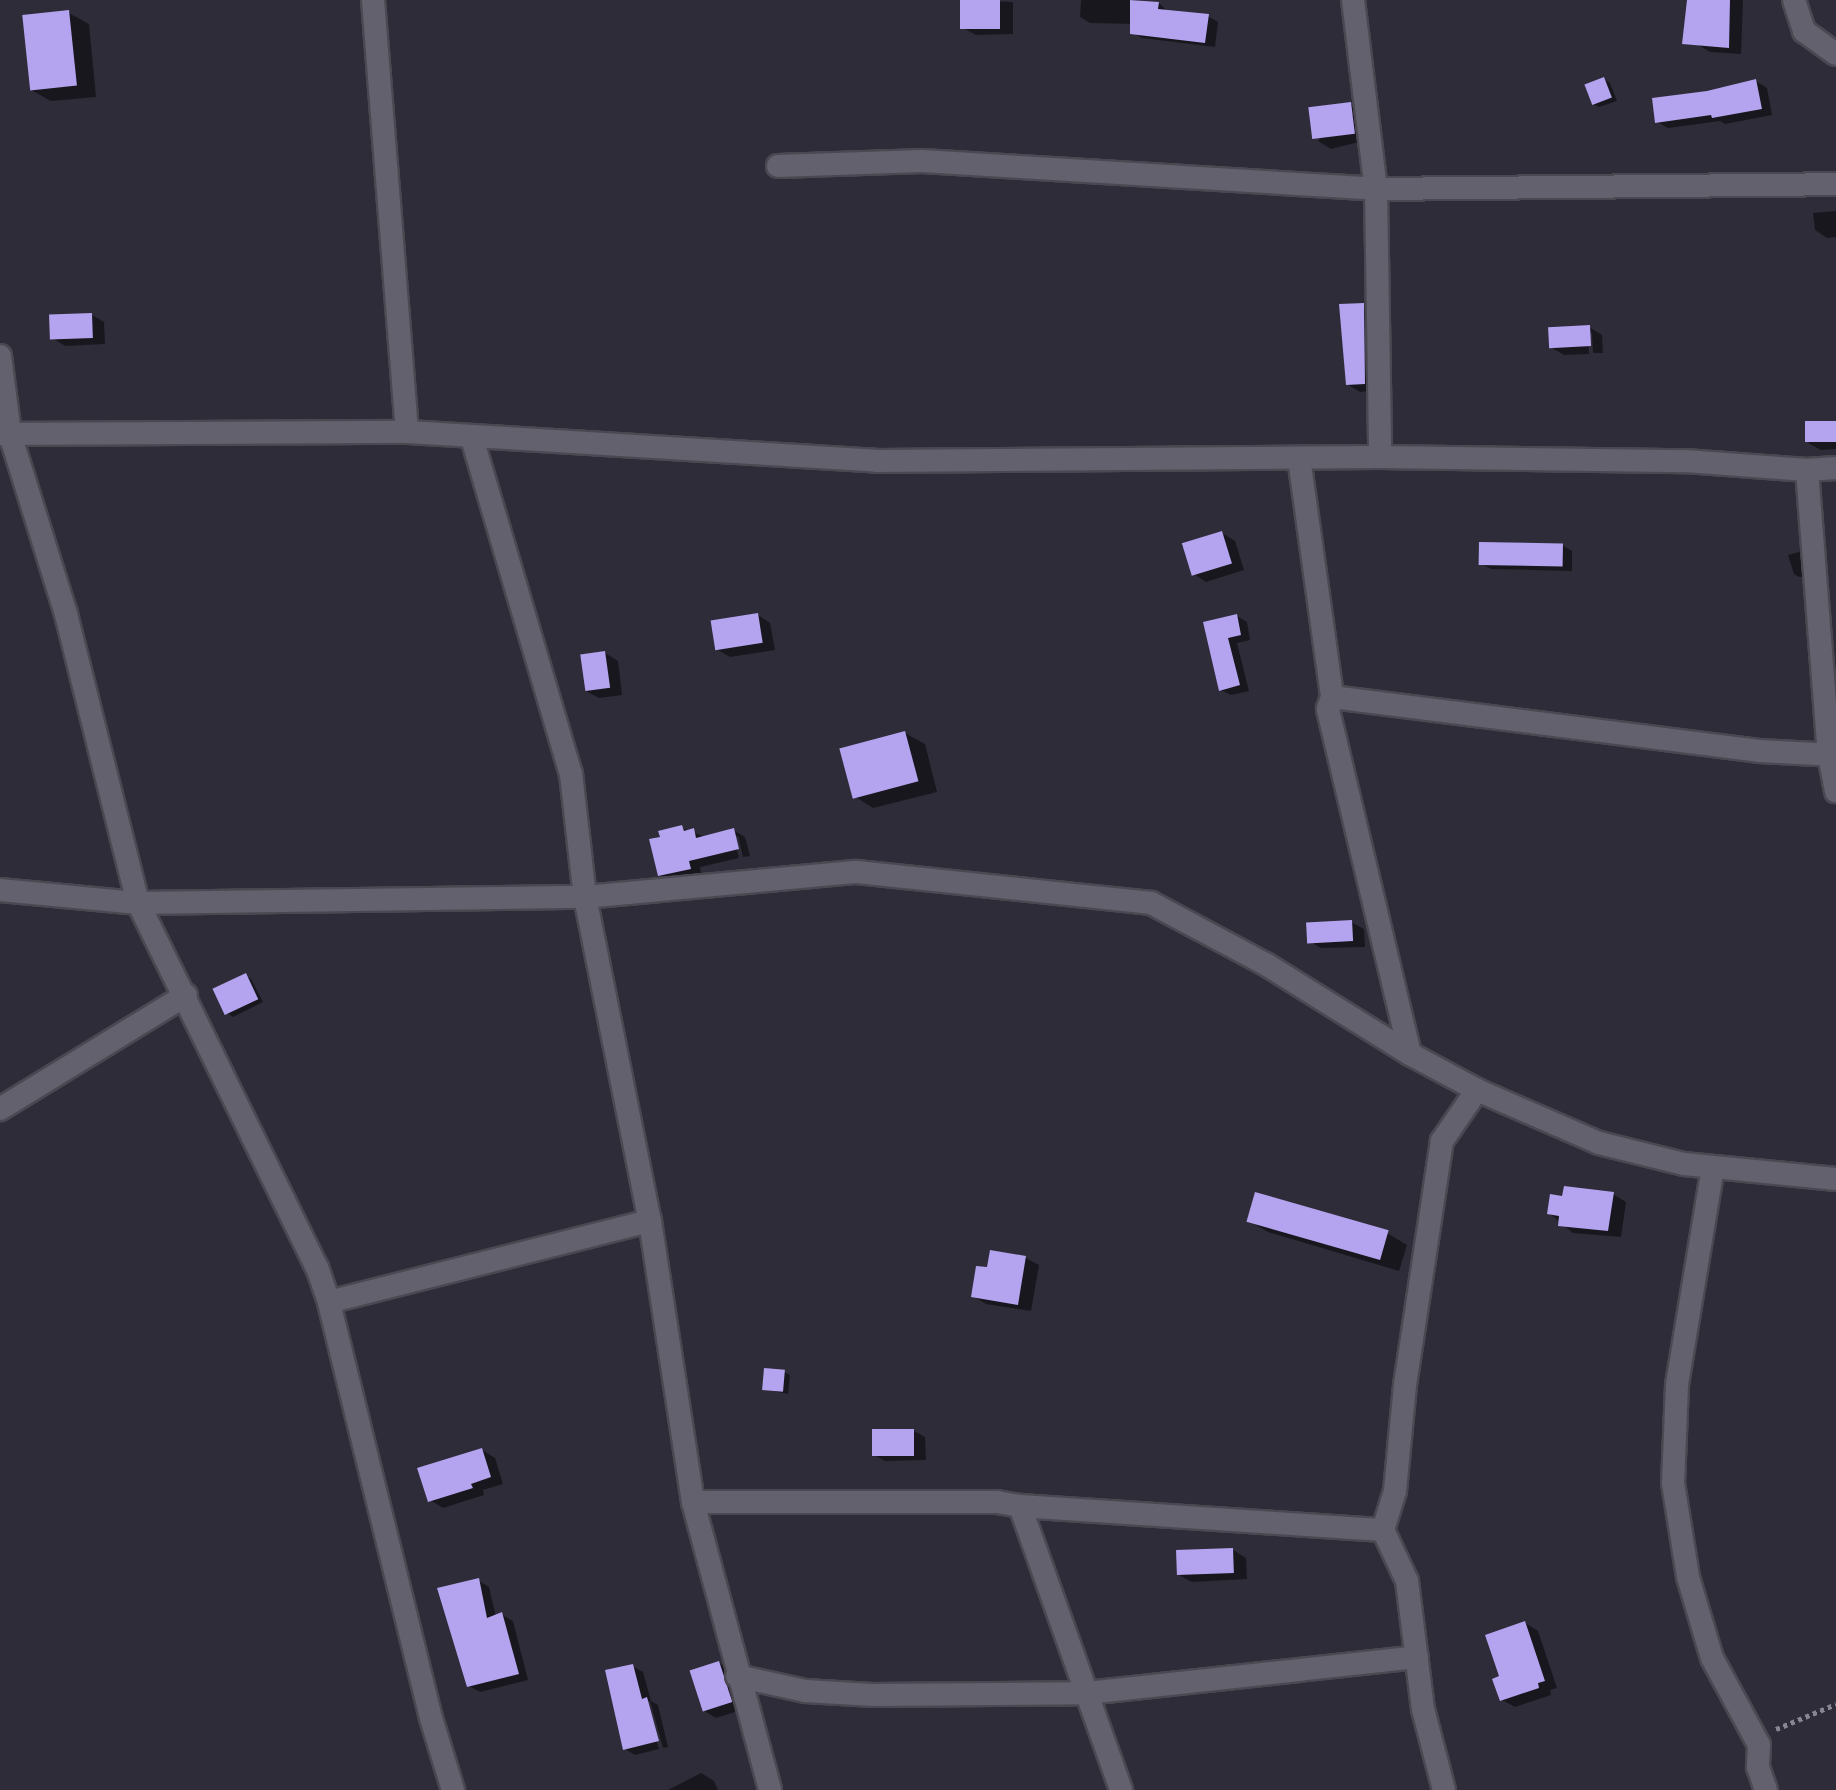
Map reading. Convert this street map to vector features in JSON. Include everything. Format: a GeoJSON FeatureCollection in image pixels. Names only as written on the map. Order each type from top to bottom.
{"type":"FeatureCollection","features":[{"type":"Feature","properties":{"kind":"street"},"geometry":{"type":"LineString","coordinates":[[373,0],[407,432]]}},
{"type":"Feature","properties":{"kind":"street"},"geometry":{"type":"LineString","coordinates":[[1353,0],[1376,189],[1380,457]]}},
{"type":"Feature","properties":{"kind":"street"},"geometry":{"type":"LineString","coordinates":[[1794,0],[1804,31],[1836,54]]}},
{"type":"Feature","properties":{"kind":"street"},"geometry":{"type":"LineString","coordinates":[[778,166],[922,161],[1376,189],[1836,184]]}},
{"type":"Feature","properties":{"kind":"street"},"geometry":{"type":"LineString","coordinates":[[0,356],[5,434],[66,614],[138,903],[186,995],[317,1268],[329,1302],[431,1718],[453,1790]]}},
{"type":"Feature","properties":{"kind":"street"},"geometry":{"type":"LineString","coordinates":[[5,434],[407,432],[876,461],[1380,457],[1685,461],[1807,470],[1836,468]]}},
{"type":"Feature","properties":{"kind":"street"},"geometry":{"type":"LineString","coordinates":[[472,438],[571,774],[585,897],[650,1221],[693,1502],[737,1676],[770,1790]]}},
{"type":"Feature","properties":{"kind":"street"},"geometry":{"type":"LineString","coordinates":[[1299,458],[1332,697],[1328,709],[1410,1054]]}},
{"type":"Feature","properties":{"kind":"street"},"geometry":{"type":"LineString","coordinates":[[1807,470],[1836,791]]}},
{"type":"Feature","properties":{"kind":"street"},"geometry":{"type":"LineString","coordinates":[[1332,697],[1759,751],[1832,755]]}},
{"type":"Feature","properties":{"kind":"street"},"geometry":{"type":"LineString","coordinates":[[0,890],[138,903],[585,897],[857,872],[1151,903],[1267,965],[1410,1054],[1477,1090],[1599,1143],[1642,1156],[1713,1167],[1836,1179]]}},
{"type":"Feature","properties":{"kind":"street"},"geometry":{"type":"LineString","coordinates":[[0,1109],[186,995]]}},
{"type":"Feature","properties":{"kind":"street"},"geometry":{"type":"LineString","coordinates":[[1444,1790],[1423,1709],[1407,1581],[1383,1530],[1395,1491],[1405,1385],[1442,1141],[1477,1090]]}},
{"type":"Feature","properties":{"kind":"street"},"geometry":{"type":"LineString","coordinates":[[1713,1167],[1677,1385],[1673,1483],[1688,1577],[1712,1658],[1759,1745],[1758,1767],[1766,1790]]}},
{"type":"Feature","properties":{"kind":"street"},"geometry":{"type":"LineString","coordinates":[[329,1302],[650,1221]]}},
{"type":"Feature","properties":{"kind":"street"},"geometry":{"type":"LineString","coordinates":[[693,1502],[997,1502],[1383,1530]]}},
{"type":"Feature","properties":{"kind":"street"},"geometry":{"type":"LineString","coordinates":[[1020,1506],[1121,1790]]}},
{"type":"Feature","properties":{"kind":"street"},"geometry":{"type":"LineString","coordinates":[[737,1676],[805,1691],[873,1695],[1087,1693],[1417,1657]]}},
{"type":"Feature","properties":{"kind":"path"},"geometry":{"type":"LineString","coordinates":[[1759,1745],[1769,1732],[1836,1704]]}},
{"type":"Feature","properties":{"kind":"building"},"geometry":{"type":"Polygon","coordinates":[[[960,0],[1000,0],[1000,29],[960,29],[960,0]]]}},
{"type":"Feature","properties":{"kind":"building"},"geometry":{"type":"Polygon","coordinates":[[[1130,0],[1159,2],[1158,9],[1209,14],[1205,43],[1130,34],[1130,0]]]}},
{"type":"Feature","properties":{"kind":"building"},"geometry":{"type":"Polygon","coordinates":[[[1687,0],[1730,0],[1729,48],[1682,44],[1687,0]]]}},
{"type":"Feature","properties":{"kind":"building"},"geometry":{"type":"Polygon","coordinates":[[[69,10],[77,86],[30,90],[22,15],[69,10]]]}},
{"type":"Feature","properties":{"kind":"building"},"geometry":{"type":"Polygon","coordinates":[[[1604,77],[1612,98],[1592,105],[1584,85],[1604,77]]]}},
{"type":"Feature","properties":{"kind":"building"},"geometry":{"type":"Polygon","coordinates":[[[1756,79],[1762,109],[1712,118],[1711,115],[1655,123],[1652,98],[1707,91],[1756,79]]]}},
{"type":"Feature","properties":{"kind":"building"},"geometry":{"type":"Polygon","coordinates":[[[1351,102],[1355,134],[1312,139],[1308,107],[1351,102]]]}},
{"type":"Feature","properties":{"kind":"building"},"geometry":{"type":"Polygon","coordinates":[[[1364,303],[1365,384],[1346,385],[1339,304],[1364,303]]]}},
{"type":"Feature","properties":{"kind":"building"},"geometry":{"type":"Polygon","coordinates":[[[92,313],[93,338],[50,339],[49,315],[92,313]]]}},
{"type":"Feature","properties":{"kind":"building"},"geometry":{"type":"Polygon","coordinates":[[[1590,325],[1591,346],[1549,348],[1548,327],[1590,325]]]}},
{"type":"Feature","properties":{"kind":"building"},"geometry":{"type":"Polygon","coordinates":[[[1805,421],[1836,421],[1836,442],[1805,442],[1805,421]]]}},
{"type":"Feature","properties":{"kind":"building"},"geometry":{"type":"Polygon","coordinates":[[[1222,531],[1232,564],[1192,576],[1182,543],[1222,531]]]}},
{"type":"Feature","properties":{"kind":"building"},"geometry":{"type":"Polygon","coordinates":[[[1479,542],[1563,543],[1563,566],[1479,565],[1479,542]]]}},
{"type":"Feature","properties":{"kind":"building"},"geometry":{"type":"Polygon","coordinates":[[[758,613],[763,643],[715,650],[711,621],[758,613]]]}},
{"type":"Feature","properties":{"kind":"building"},"geometry":{"type":"Polygon","coordinates":[[[1237,614],[1241,635],[1228,638],[1240,685],[1219,691],[1203,622],[1237,614]]]}},
{"type":"Feature","properties":{"kind":"building"},"geometry":{"type":"Polygon","coordinates":[[[605,651],[610,688],[585,691],[580,654],[605,651]]]}},
{"type":"Feature","properties":{"kind":"building"},"geometry":{"type":"Polygon","coordinates":[[[905,731],[918,781],[853,799],[839,749],[905,731]]]}},
{"type":"Feature","properties":{"kind":"building"},"geometry":{"type":"Polygon","coordinates":[[[682,825],[684,831],[694,828],[696,838],[734,828],[739,849],[689,861],[691,869],[658,876],[649,839],[660,837],[658,831],[682,825]]]}},
{"type":"Feature","properties":{"kind":"building"},"geometry":{"type":"Polygon","coordinates":[[[1352,920],[1353,941],[1307,943],[1306,922],[1352,920]]]}},
{"type":"Feature","properties":{"kind":"building"},"geometry":{"type":"Polygon","coordinates":[[[246,973],[258,999],[225,1015],[212,989],[246,973]]]}},
{"type":"Feature","properties":{"kind":"building"},"geometry":{"type":"Polygon","coordinates":[[[1564,1186],[1614,1192],[1608,1231],[1558,1226],[1559,1216],[1547,1214],[1550,1194],[1562,1196],[1564,1186]]]}},
{"type":"Feature","properties":{"kind":"building"},"geometry":{"type":"Polygon","coordinates":[[[1255,1192],[1389,1230],[1380,1260],[1246,1222],[1255,1192]]]}},
{"type":"Feature","properties":{"kind":"building"},"geometry":{"type":"Polygon","coordinates":[[[990,1250],[1026,1256],[1018,1305],[971,1297],[976,1266],[987,1267],[990,1250]]]}},
{"type":"Feature","properties":{"kind":"building"},"geometry":{"type":"Polygon","coordinates":[[[764,1368],[785,1370],[783,1392],[762,1390],[764,1368]]]}},
{"type":"Feature","properties":{"kind":"building"},"geometry":{"type":"Polygon","coordinates":[[[872,1429],[914,1429],[914,1456],[872,1456],[872,1429]]]}},
{"type":"Feature","properties":{"kind":"building"},"geometry":{"type":"Polygon","coordinates":[[[482,1448],[491,1477],[471,1484],[473,1488],[428,1502],[417,1468],[482,1448]]]}},
{"type":"Feature","properties":{"kind":"building"},"geometry":{"type":"Polygon","coordinates":[[[1233,1548],[1234,1573],[1177,1575],[1176,1550],[1233,1548]]]}},
{"type":"Feature","properties":{"kind":"building"},"geometry":{"type":"Polygon","coordinates":[[[479,1578],[487,1618],[502,1612],[519,1674],[467,1687],[437,1588],[479,1578]]]}},
{"type":"Feature","properties":{"kind":"building"},"geometry":{"type":"Polygon","coordinates":[[[1525,1621],[1545,1681],[1538,1683],[1539,1688],[1500,1701],[1492,1679],[1499,1676],[1485,1635],[1525,1621]]]}},
{"type":"Feature","properties":{"kind":"building"},"geometry":{"type":"Polygon","coordinates":[[[719,1661],[732,1702],[703,1711],[690,1671],[719,1661]]]}},
{"type":"Feature","properties":{"kind":"building"},"geometry":{"type":"Polygon","coordinates":[[[633,1664],[642,1699],[647,1697],[659,1741],[623,1750],[605,1670],[633,1664]]]}}]}
